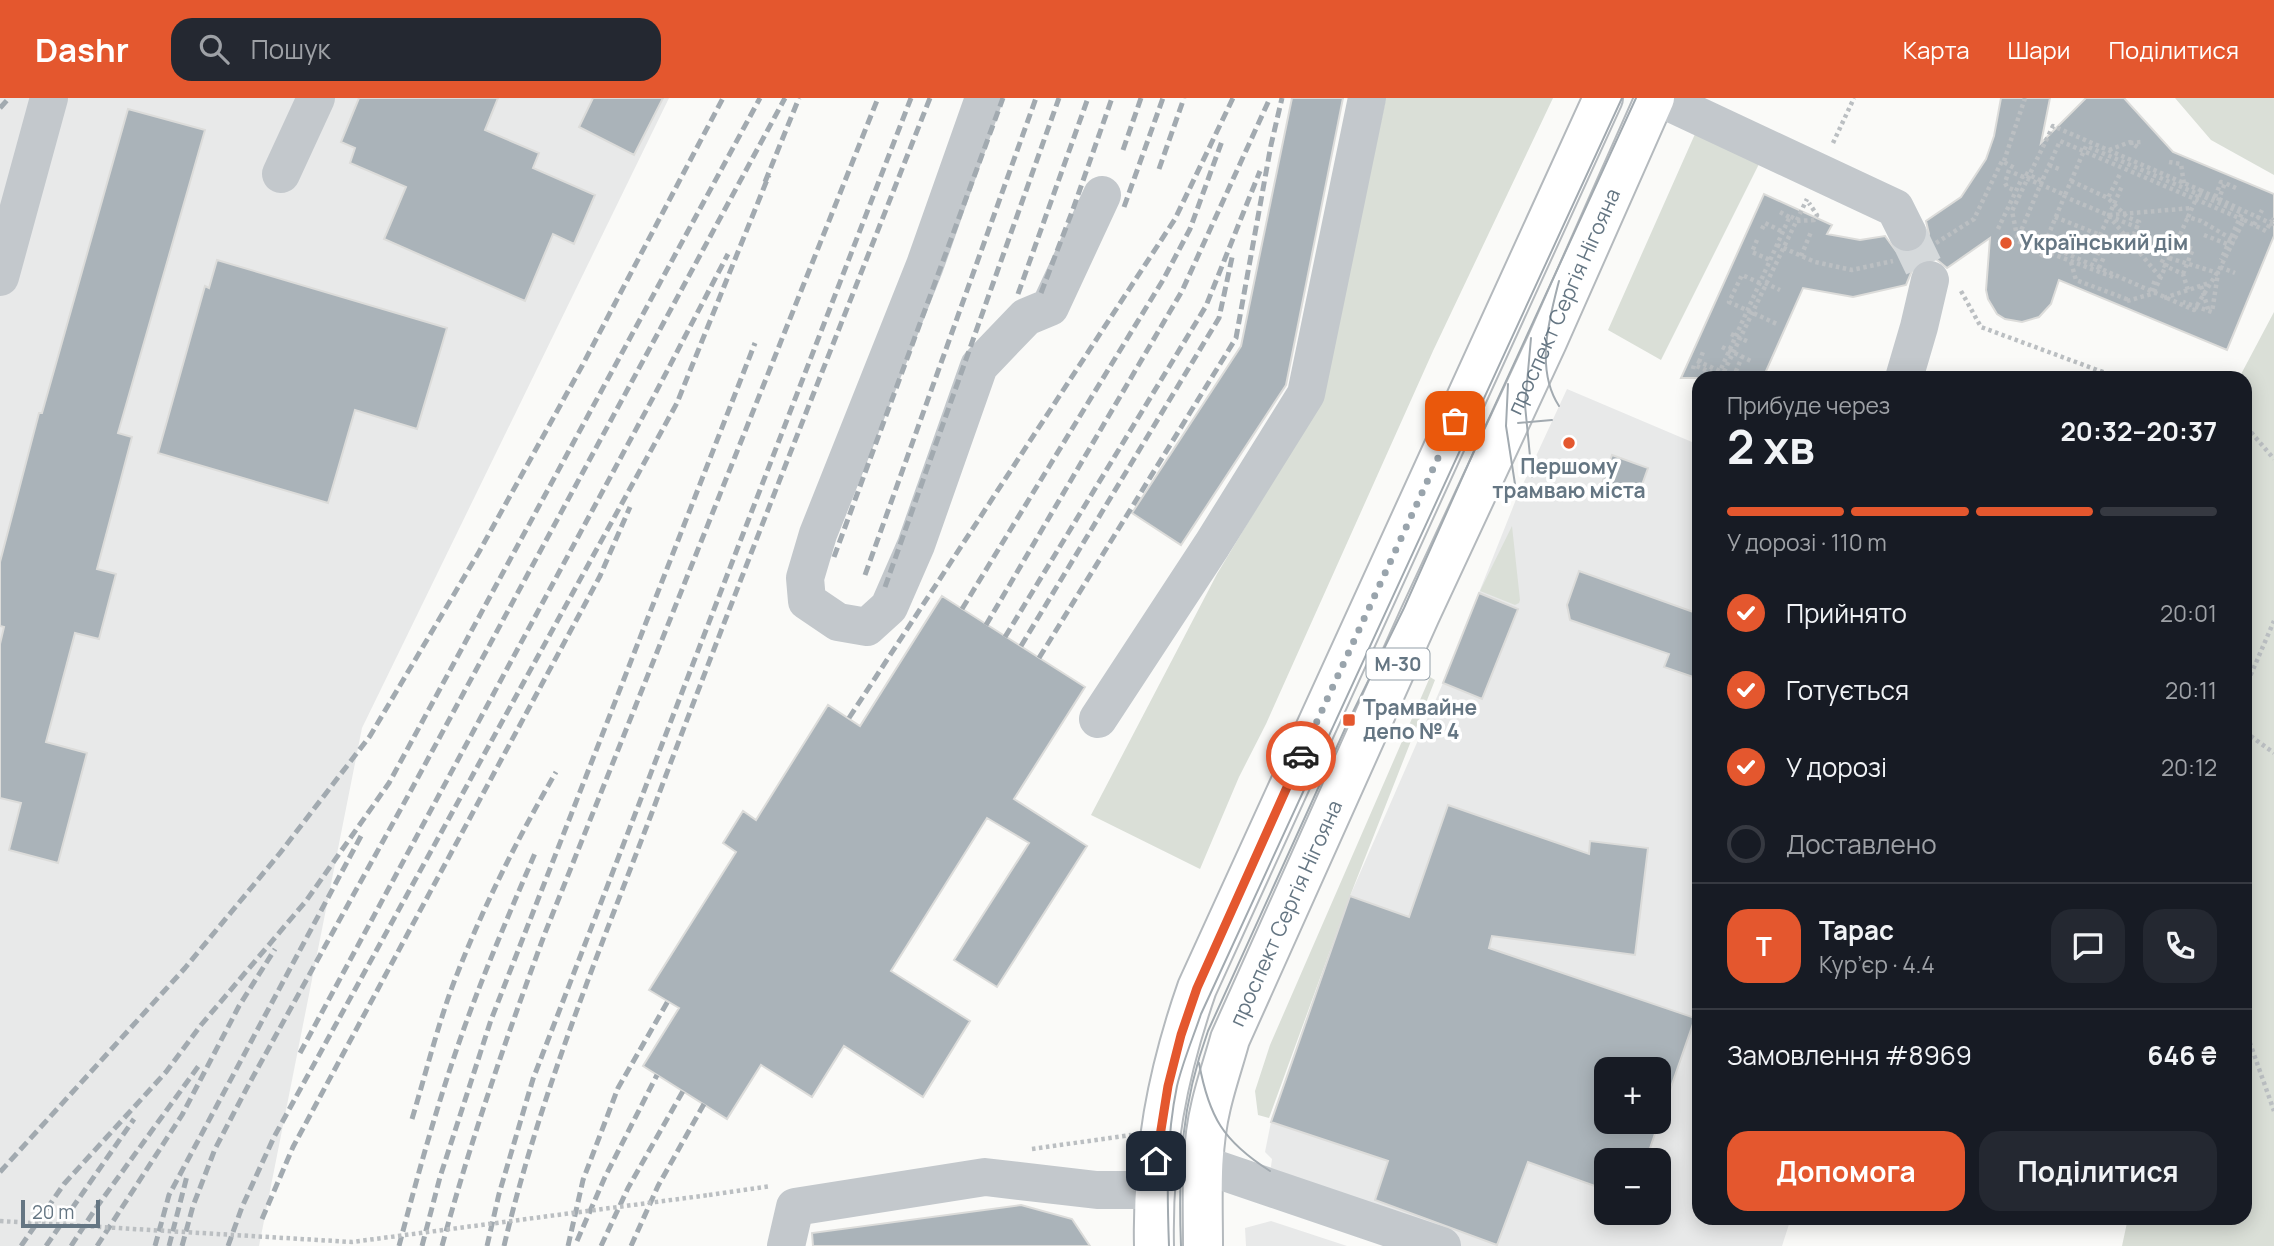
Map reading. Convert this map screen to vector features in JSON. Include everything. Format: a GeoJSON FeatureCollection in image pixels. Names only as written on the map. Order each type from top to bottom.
{"type":"FeatureCollection","features":[{"type":"Feature","properties":{"kind":"highway","name":"М-30"},"geometry":{"type":"LineString","coordinates":[[1154,1246],[1155,1176],[1168,1086],[1181,1035],[1214,947],[1603,98]]}},
{"type":"Feature","properties":{"kind":"highway","name":"проспект Сергія Нігояна"},"geometry":{"type":"LineString","coordinates":[[1202,1246],[1204,1165],[1210,1108],[1230,1039],[1657,98]]}},
{"type":"Feature","properties":{"kind":"street"},"geometry":{"type":"LineString","coordinates":[[0,277],[49,98]]}},
{"type":"Feature","properties":{"kind":"street"},"geometry":{"type":"LineString","coordinates":[[281,174],[316,98]]}},
{"type":"Feature","properties":{"kind":"street"},"geometry":{"type":"LineString","coordinates":[[984,98],[925,265],[818,534],[805,578],[807,601],[838,622],[867,627],[889,607],[921,533],[979,366],[1026,317],[1049,307],[1102,195]]}},
{"type":"Feature","properties":{"kind":"street"},"geometry":{"type":"LineString","coordinates":[[1098,719],[1212,545],[1306,394],[1367,98]]}},
{"type":"Feature","properties":{"kind":"street"},"geometry":{"type":"LineString","coordinates":[[1657,98],[1895,208],[1908,232]]}},
{"type":"Feature","properties":{"kind":"street"},"geometry":{"type":"LineString","coordinates":[[1907,371],[1942,280]]}},
{"type":"Feature","properties":{"kind":"street"},"geometry":{"type":"LineString","coordinates":[[786,1246],[795,1207],[985,1177],[1097,1190],[1155,1176],[1180,1160],[1204,1165],[1442,1246]]}},
{"type":"Feature","properties":{"kind":"path"},"geometry":{"type":"LineString","coordinates":[[2013,171],[2003,160],[2025,98]]}},
{"type":"Feature","properties":{"kind":"path"},"geometry":{"type":"LineString","coordinates":[[2035,163],[2026,175],[2012,211],[1998,229],[2016,191],[2053,126],[2189,188],[2266,230],[2274,217]]}},
{"type":"Feature","properties":{"kind":"path"},"geometry":{"type":"LineString","coordinates":[[2076,145],[2079,137]]}},
{"type":"Feature","properties":{"kind":"path"},"geometry":{"type":"LineString","coordinates":[[2096,267],[2020,233],[2060,141],[2187,195],[2258,218]]}},
{"type":"Feature","properties":{"kind":"path"},"geometry":{"type":"LineString","coordinates":[[2103,150],[2130,142],[2140,149]]}},
{"type":"Feature","properties":{"kind":"path"},"geometry":{"type":"LineString","coordinates":[[2048,245],[2045,243],[2067,197],[2086,146],[2103,150],[2141,142]]}},
{"type":"Feature","properties":{"kind":"path"},"geometry":{"type":"LineString","coordinates":[[2094,155],[2130,143]]}},
{"type":"Feature","properties":{"kind":"path"},"geometry":{"type":"LineString","coordinates":[[2182,167],[2171,160],[2181,164],[2189,188]]}},
{"type":"Feature","properties":{"kind":"path"},"geometry":{"type":"LineString","coordinates":[[2002,161],[2013,171],[2042,181]]}},
{"type":"Feature","properties":{"kind":"path"},"geometry":{"type":"LineString","coordinates":[[2187,195],[2181,164],[2189,188]]}},
{"type":"Feature","properties":{"kind":"path"},"geometry":{"type":"LineString","coordinates":[[2049,165],[2059,169]]}},
{"type":"Feature","properties":{"kind":"path"},"geometry":{"type":"LineString","coordinates":[[2013,171],[2006,183],[2007,187],[2016,191]]}},
{"type":"Feature","properties":{"kind":"path"},"geometry":{"type":"LineString","coordinates":[[2108,198],[2120,174]]}},
{"type":"Feature","properties":{"kind":"path"},"geometry":{"type":"LineString","coordinates":[[2026,175],[2067,197],[2141,229]]}},
{"type":"Feature","properties":{"kind":"path"},"geometry":{"type":"LineString","coordinates":[[2189,188],[2197,179]]}},
{"type":"Feature","properties":{"kind":"path"},"geometry":{"type":"LineString","coordinates":[[2055,218],[2105,236],[2134,234],[2139,222],[2127,216],[2108,198],[2071,181]]}},
{"type":"Feature","properties":{"kind":"path"},"geometry":{"type":"LineString","coordinates":[[2214,197],[2221,182],[2236,188],[2228,184],[2217,205]]}},
{"type":"Feature","properties":{"kind":"path"},"geometry":{"type":"LineString","coordinates":[[2098,242],[2122,186]]}},
{"type":"Feature","properties":{"kind":"path"},"geometry":{"type":"LineString","coordinates":[[2189,188],[2200,190],[2271,224],[2274,217]]}},
{"type":"Feature","properties":{"kind":"path"},"geometry":{"type":"LineString","coordinates":[[2153,292],[2200,190]]}},
{"type":"Feature","properties":{"kind":"path"},"geometry":{"type":"LineString","coordinates":[[1780,212],[1797,221],[1814,220],[1817,215],[1807,199]]}},
{"type":"Feature","properties":{"kind":"path"},"geometry":{"type":"LineString","coordinates":[[2108,215],[2192,208]]}},
{"type":"Feature","properties":{"kind":"path"},"geometry":{"type":"LineString","coordinates":[[2255,225],[2262,209],[2258,218]]}},
{"type":"Feature","properties":{"kind":"path"},"geometry":{"type":"LineString","coordinates":[[1724,371],[1740,338],[1752,301],[1762,282],[1773,270],[1802,211]]}},
{"type":"Feature","properties":{"kind":"path"},"geometry":{"type":"LineString","coordinates":[[2012,211],[2018,242],[2212,312],[2219,269],[2242,213]]}},
{"type":"Feature","properties":{"kind":"path"},"geometry":{"type":"LineString","coordinates":[[2058,249],[2194,310],[2249,213]]}},
{"type":"Feature","properties":{"kind":"path"},"geometry":{"type":"LineString","coordinates":[[2108,215],[2158,279]]}},
{"type":"Feature","properties":{"kind":"path"},"geometry":{"type":"LineString","coordinates":[[1724,371],[1790,216],[1797,221]]}},
{"type":"Feature","properties":{"kind":"path"},"geometry":{"type":"LineString","coordinates":[[2188,217],[2201,221],[2235,241]]}},
{"type":"Feature","properties":{"kind":"path"},"geometry":{"type":"LineString","coordinates":[[2070,255],[2076,280],[2127,300],[2153,292],[2163,298],[2210,283],[2244,220]]}},
{"type":"Feature","properties":{"kind":"path"},"geometry":{"type":"LineString","coordinates":[[1762,229],[1765,223],[1790,235]]}},
{"type":"Feature","properties":{"kind":"path"},"geometry":{"type":"LineString","coordinates":[[1762,282],[1763,266],[1785,226],[1778,223]]}},
{"type":"Feature","properties":{"kind":"path"},"geometry":{"type":"LineString","coordinates":[[1801,256],[1811,232]]}},
{"type":"Feature","properties":{"kind":"path"},"geometry":{"type":"LineString","coordinates":[[2044,251],[2041,257],[2054,235]]}},
{"type":"Feature","properties":{"kind":"path"},"geometry":{"type":"LineString","coordinates":[[2204,235],[2231,246]]}},
{"type":"Feature","properties":{"kind":"path"},"geometry":{"type":"LineString","coordinates":[[2096,267],[2105,236]]}},
{"type":"Feature","properties":{"kind":"path"},"geometry":{"type":"LineString","coordinates":[[1757,240],[1752,252],[1770,260]]}},
{"type":"Feature","properties":{"kind":"path"},"geometry":{"type":"LineString","coordinates":[[2183,274],[2161,264],[2172,240],[2193,249],[2183,274],[2188,290]]}},
{"type":"Feature","properties":{"kind":"path"},"geometry":{"type":"LineString","coordinates":[[1777,245],[1815,262]]}},
{"type":"Feature","properties":{"kind":"path"},"geometry":{"type":"LineString","coordinates":[[2055,255],[2052,262],[2058,249]]}},
{"type":"Feature","properties":{"kind":"path"},"geometry":{"type":"LineString","coordinates":[[2070,255],[2076,279]]}},
{"type":"Feature","properties":{"kind":"path"},"geometry":{"type":"LineString","coordinates":[[2096,267],[2104,257]]}},
{"type":"Feature","properties":{"kind":"path"},"geometry":{"type":"LineString","coordinates":[[2169,258],[2219,269]]}},
{"type":"Feature","properties":{"kind":"path"},"geometry":{"type":"LineString","coordinates":[[2065,259],[2076,279],[2127,300]]}},
{"type":"Feature","properties":{"kind":"path"},"geometry":{"type":"LineString","coordinates":[[1763,266],[1773,270]]}},
{"type":"Feature","properties":{"kind":"path"},"geometry":{"type":"LineString","coordinates":[[1776,325],[1729,302],[1742,275],[1780,290]]}},
{"type":"Feature","properties":{"kind":"path"},"geometry":{"type":"LineString","coordinates":[[1942,280],[1981,327],[2100,371]]}},
{"type":"Feature","properties":{"kind":"path"},"geometry":{"type":"LineString","coordinates":[[2200,300],[2210,313],[2201,286]]}},
{"type":"Feature","properties":{"kind":"path"},"geometry":{"type":"LineString","coordinates":[[1745,303],[1750,311]]}},
{"type":"Feature","properties":{"kind":"path"},"geometry":{"type":"LineString","coordinates":[[1740,309],[1750,311]]}},
{"type":"Feature","properties":{"kind":"path"},"geometry":{"type":"LineString","coordinates":[[1731,334],[1749,342]]}},
{"type":"Feature","properties":{"kind":"path"},"geometry":{"type":"LineString","coordinates":[[1722,347],[1751,361]]}},
{"type":"Feature","properties":{"kind":"path"},"geometry":{"type":"LineString","coordinates":[[1703,352],[1699,362],[1697,361],[1693,369],[1694,365],[1708,369],[1713,371]]}},
{"type":"Feature","properties":{"kind":"path"},"geometry":{"type":"LineString","coordinates":[[1736,371],[1742,358]]}},
{"type":"Feature","properties":{"kind":"path"},"geometry":{"type":"LineString","coordinates":[[1719,361],[1727,365]]}},
{"type":"Feature","properties":{"kind":"path"},"geometry":{"type":"LineString","coordinates":[[1699,362],[1708,369]]}},
{"type":"Feature","properties":{"kind":"path"},"geometry":{"type":"LineString","coordinates":[[2252,433],[2274,459]]}},
{"type":"Feature","properties":{"kind":"path"},"geometry":{"type":"LineString","coordinates":[[2252,672],[2274,621]]}},
{"type":"Feature","properties":{"kind":"path"},"geometry":{"type":"LineString","coordinates":[[2252,737],[2274,752]]}},
{"type":"Feature","properties":{"kind":"path"},"geometry":{"type":"LineString","coordinates":[[2252,1049],[2274,1111]]}},
{"type":"Feature","properties":{"kind":"path"},"geometry":{"type":"LineString","coordinates":[[0,1221],[352,1242],[709,1195]]}},
{"type":"Feature","properties":{"kind":"shaded area"},"geometry":{"type":"Polygon","coordinates":[[[0,98],[669,98],[362,728],[259,1246],[0,1246],[0,98]]]}},
{"type":"Feature","properties":{"kind":"shaded area"},"geometry":{"type":"Polygon","coordinates":[[[1386,98],[1553,98],[1433,351],[1266,724],[1239,777],[1200,869],[1091,815],[1217,574],[1321,401],[1386,98]]]}},
{"type":"Feature","properties":{"kind":"shaded area"},"geometry":{"type":"Polygon","coordinates":[[[2175,98],[2274,98],[2274,175],[2211,140],[2175,98]]]}},
{"type":"Feature","properties":{"kind":"shaded area"},"geometry":{"type":"Polygon","coordinates":[[[1695,134],[1759,164],[1661,360],[1608,330],[1695,134]]]}},
{"type":"Feature","properties":{"kind":"shaded area"},"geometry":{"type":"Polygon","coordinates":[[[2274,312],[2274,1246],[2122,1246],[2126,1225],[2252,1225],[2252,371],[2243,371],[2274,312]]]}},
{"type":"Feature","properties":{"kind":"shaded area"},"geometry":{"type":"Polygon","coordinates":[[[1567,389],[1692,442],[1692,1225],[1789,1225],[1782,1246],[1461,1246],[1269,1181],[1272,1159],[1265,1152],[1271,1122],[1350,896],[1443,683],[1517,497],[1567,389]]]}},
{"type":"Feature","properties":{"kind":"shaded area"},"geometry":{"type":"Polygon","coordinates":[[[1512,526],[1520,600],[1515,605],[1480,591],[1512,526]]]}},
{"type":"Feature","properties":{"kind":"shaded area"},"geometry":{"type":"Polygon","coordinates":[[[1430,677],[1435,680],[1350,896],[1269,1118],[1258,1115],[1255,1091],[1270,1045],[1430,677]]]}},
{"type":"Feature","properties":{"kind":"shaded area"},"geometry":{"type":"Polygon","coordinates":[[[1271,1221],[1347,1246],[1246,1246],[1245,1228],[1271,1221]]]}},
{"type":"Feature","properties":{"kind":"building"},"geometry":{"type":"Polygon","coordinates":[[[359,98],[498,98],[485,130],[539,153],[533,168],[595,195],[574,244],[553,234],[525,301],[384,239],[406,187],[350,163],[355,148],[341,142],[359,98]]]}},
{"type":"Feature","properties":{"kind":"building"},"geometry":{"type":"Polygon","coordinates":[[[593,98],[663,98],[634,155],[579,127],[593,98]]]}},
{"type":"Feature","properties":{"kind":"building"},"geometry":{"type":"Polygon","coordinates":[[[1292,98],[1343,98],[1286,385],[1181,545],[1132,513],[1241,346],[1292,98]]]}},
{"type":"Feature","properties":{"kind":"building","name":"Український дім"},"geometry":{"type":"Polygon","coordinates":[[[2001,98],[2050,98],[2041,143],[2086,98],[2124,98],[2173,152],[2274,194],[2274,236],[2227,350],[2059,280],[2051,304],[2039,317],[2022,322],[2005,319],[1997,314],[1986,290],[1990,238],[1947,268],[1936,259],[1923,259],[1914,266],[1906,285],[1853,297],[1803,288],[1766,371],[1692,371],[1692,378],[1681,378],[1764,194],[1832,225],[1827,234],[1860,240],[1885,236],[1896,251],[1906,254],[1916,252],[1925,245],[1929,234],[1926,221],[1961,197],[1986,159],[1994,136],[2001,98]]]}},
{"type":"Feature","properties":{"kind":"building"},"geometry":{"type":"Polygon","coordinates":[[[128,109],[205,130],[118,433],[132,437],[97,569],[116,574],[99,639],[75,633],[46,742],[87,753],[58,863],[9,850],[21,803],[0,798],[0,644],[4,627],[0,626],[0,562],[39,413],[42,413],[128,109]]]}},
{"type":"Feature","properties":{"kind":"building"},"geometry":{"type":"Polygon","coordinates":[[[217,260],[447,328],[417,429],[355,410],[328,503],[158,453],[205,286],[209,288],[217,260]]]}},
{"type":"Feature","properties":{"kind":"building"},"geometry":{"type":"Polygon","coordinates":[[[1612,455],[1648,468],[1638,496],[1602,483],[1612,455]]]}},
{"type":"Feature","properties":{"kind":"building"},"geometry":{"type":"Polygon","coordinates":[[[1579,571],[1692,611],[1692,677],[1664,667],[1669,654],[1570,620],[1567,605],[1579,571]]]}},
{"type":"Feature","properties":{"kind":"building"},"geometry":{"type":"Polygon","coordinates":[[[1479,593],[1518,609],[1482,699],[1443,683],[1479,593]]]}},
{"type":"Feature","properties":{"kind":"building"},"geometry":{"type":"Polygon","coordinates":[[[942,596],[1085,687],[1014,799],[1087,846],[997,987],[954,960],[1029,843],[987,818],[891,971],[970,1021],[923,1097],[844,1046],[812,1097],[761,1065],[727,1119],[643,1066],[679,1008],[649,990],[736,852],[723,843],[743,811],[756,820],[828,705],[860,726],[942,596]]]}},
{"type":"Feature","properties":{"kind":"building"},"geometry":{"type":"Polygon","coordinates":[[[1448,805],[1589,854],[1590,841],[1648,848],[1635,955],[1492,936],[1489,948],[1692,1017],[1692,1027],[1671,1087],[1671,1057],[1594,1057],[1594,1134],[1655,1134],[1650,1148],[1594,1148],[1594,1186],[1528,1162],[1497,1245],[1375,1200],[1388,1161],[1271,1122],[1350,896],[1409,917],[1448,805]]]}},
{"type":"Feature","properties":{"kind":"building"},"geometry":{"type":"Polygon","coordinates":[[[1021,1205],[1072,1219],[1090,1246],[813,1246],[812,1233],[1021,1205]]]}},
{"type":"Feature","properties":{"kind":"tunnel"},"geometry":{"type":"LineString","coordinates":[[1907,232],[1930,280]]}},
{"type":"Feature","properties":{"kind":"tram line"},"geometry":{"type":"LineString","coordinates":[[1169,1246],[1168,1166],[1173,1106],[1182,1068],[1201,1014],[1622,98]]}},
{"type":"Feature","properties":{"kind":"tram line"},"geometry":{"type":"LineString","coordinates":[[1181,1246],[1183,1137],[1192,1085],[1208,1031],[1636,98]]}},
{"type":"Feature","properties":{"kind":"tram line"},"geometry":{"type":"LineString","coordinates":[[1559,281],[1548,328],[1546,360],[1547,376],[1559,406]]}},
{"type":"Feature","properties":{"kind":"tram line"},"geometry":{"type":"LineString","coordinates":[[1531,338],[1525,405],[1532,477]]}},
{"type":"Feature","properties":{"kind":"tram line"},"geometry":{"type":"LineString","coordinates":[[1508,384],[1506,426],[1517,497]]}},
{"type":"Feature","properties":{"kind":"tram line"},"geometry":{"type":"LineString","coordinates":[[1518,423],[1552,420]]}},
{"type":"Feature","properties":{"kind":"tram line"},"geometry":{"type":"LineString","coordinates":[[1199,1063],[1213,1113],[1221,1126],[1240,1149],[1270,1171]]}},
{"type":"Feature","properties":{"kind":"railway"},"geometry":{"type":"LineString","coordinates":[[0,108],[9,98]]}},
{"type":"Feature","properties":{"kind":"railway"},"geometry":{"type":"LineString","coordinates":[[0,1172],[185,968],[280,853],[370,736],[479,552],[582,366],[723,98]]}},
{"type":"Feature","properties":{"kind":"railway"},"geometry":{"type":"LineString","coordinates":[[21,1246],[64,1184],[166,1072],[201,1025],[306,901],[389,783],[760,98]]}},
{"type":"Feature","properties":{"kind":"railway"},"geometry":{"type":"LineString","coordinates":[[182,1246],[193,1206],[215,1149],[249,1084],[785,98]]}},
{"type":"Feature","properties":{"kind":"railway"},"geometry":{"type":"LineString","coordinates":[[765,182],[799,98]]}},
{"type":"Feature","properties":{"kind":"railway"},"geometry":{"type":"LineString","coordinates":[[442,1246],[490,1088],[545,933],[878,98]]}},
{"type":"Feature","properties":{"kind":"railway"},"geometry":{"type":"LineString","coordinates":[[487,1246],[499,1194],[533,1079],[911,98]]}},
{"type":"Feature","properties":{"kind":"railway"},"geometry":{"type":"LineString","coordinates":[[504,1246],[534,1136],[590,975],[754,546],[930,98]]}},
{"type":"Feature","properties":{"kind":"railway"},"geometry":{"type":"LineString","coordinates":[[834,557],[1003,98]]}},
{"type":"Feature","properties":{"kind":"railway"},"geometry":{"type":"LineString","coordinates":[[865,575],[1036,98]]}},
{"type":"Feature","properties":{"kind":"railway"},"geometry":{"type":"LineString","coordinates":[[885,587],[1059,98]]}},
{"type":"Feature","properties":{"kind":"railway"},"geometry":{"type":"LineString","coordinates":[[1018,294],[1088,98]]}},
{"type":"Feature","properties":{"kind":"railway"},"geometry":{"type":"LineString","coordinates":[[1041,293],[1112,98]]}},
{"type":"Feature","properties":{"kind":"railway"},"geometry":{"type":"LineString","coordinates":[[1123,150],[1141,98]]}},
{"type":"Feature","properties":{"kind":"railway"},"geometry":{"type":"LineString","coordinates":[[1124,207],[1163,98]]}},
{"type":"Feature","properties":{"kind":"railway"},"geometry":{"type":"LineString","coordinates":[[1159,169],[1184,98]]}},
{"type":"Feature","properties":{"kind":"railway"},"geometry":{"type":"LineString","coordinates":[[849,718],[1175,219],[1233,98]]}},
{"type":"Feature","properties":{"kind":"railway"},"geometry":{"type":"LineString","coordinates":[[986,625],[1182,291],[1270,98]]}},
{"type":"Feature","properties":{"kind":"railway"},"geometry":{"type":"LineString","coordinates":[[1039,658],[1236,338],[1282,98]]}},
{"type":"Feature","properties":{"kind":"railway"},"geometry":{"type":"LineString","coordinates":[[962,609],[1163,280],[1190,229],[1222,141]]}},
{"type":"Feature","properties":{"kind":"railway"},"geometry":{"type":"LineString","coordinates":[[1005,637],[1206,306],[1260,171]]}},
{"type":"Feature","properties":{"kind":"railway"},"geometry":{"type":"LineString","coordinates":[[228,1246],[242,1207],[274,1137],[677,403],[769,175]]}},
{"type":"Feature","properties":{"kind":"railway"},"geometry":{"type":"LineString","coordinates":[[1021,646],[1219,318],[1233,253]]}},
{"type":"Feature","properties":{"kind":"railway"},"geometry":{"type":"LineString","coordinates":[[300,1053],[728,254]]}},
{"type":"Feature","properties":{"kind":"railway"},"geometry":{"type":"LineString","coordinates":[[422,1246],[440,1177],[491,1020],[755,343]]}},
{"type":"Feature","properties":{"kind":"railway"},"geometry":{"type":"LineString","coordinates":[[262,1219],[293,1147],[600,576],[630,507]]}},
{"type":"Feature","properties":{"kind":"railway"},"geometry":{"type":"LineString","coordinates":[[412,1119],[440,1022],[462,962],[499,879],[556,772]]}},
{"type":"Feature","properties":{"kind":"railway"},"geometry":{"type":"LineString","coordinates":[[155,1246],[169,1195],[361,836]]}},
{"type":"Feature","properties":{"kind":"railway"},"geometry":{"type":"LineString","coordinates":[[399,1246],[430,1132],[457,1048],[536,851]]}},
{"type":"Feature","properties":{"kind":"railway"},"geometry":{"type":"LineString","coordinates":[[97,1246],[182,1115],[239,1006],[275,949]]}},
{"type":"Feature","properties":{"kind":"railway"},"geometry":{"type":"LineString","coordinates":[[568,1246],[583,1180],[618,1088],[668,1001]]}},
{"type":"Feature","properties":{"kind":"railway"},"geometry":{"type":"LineString","coordinates":[[71,1246],[200,1064]]}},
{"type":"Feature","properties":{"kind":"railway"},"geometry":{"type":"LineString","coordinates":[[577,1241],[605,1177],[657,1075]]}},
{"type":"Feature","properties":{"kind":"railway"},"geometry":{"type":"LineString","coordinates":[[601,1246],[628,1188],[683,1091]]}},
{"type":"Feature","properties":{"kind":"railway"},"geometry":{"type":"LineString","coordinates":[[631,1246],[658,1186],[704,1104]]}},
{"type":"Feature","properties":{"kind":"railway"},"geometry":{"type":"LineString","coordinates":[[46,1246],[134,1119]]}},
{"type":"Feature","properties":{"kind":"railway"},"geometry":{"type":"LineString","coordinates":[[169,1246],[187,1176]]}},
{"type":"Feature","properties":{"kind":"way so far"},"geometry":{"type":"LineString","coordinates":[[1301,756],[1455,421]]}},
{"type":"Feature","properties":{"kind":"place","name":"Український дім"},"geometry":{"type":"Point","coordinates":[2006,243]}},
{"type":"Feature","properties":{"kind":"place","name":"Першому трамваю міста"},"geometry":{"type":"Point","coordinates":[1569,443]}},
{"type":"Feature","properties":{"kind":"place","name":"Трамвайне депо № 4"},"geometry":{"type":"Point","coordinates":[1349,720]}},
{"type":"Feature","properties":{"kind":"route"},"geometry":{"type":"LineString","coordinates":[[1156,1161],[1168,1086],[1197,988],[1301,756]]}}]}
